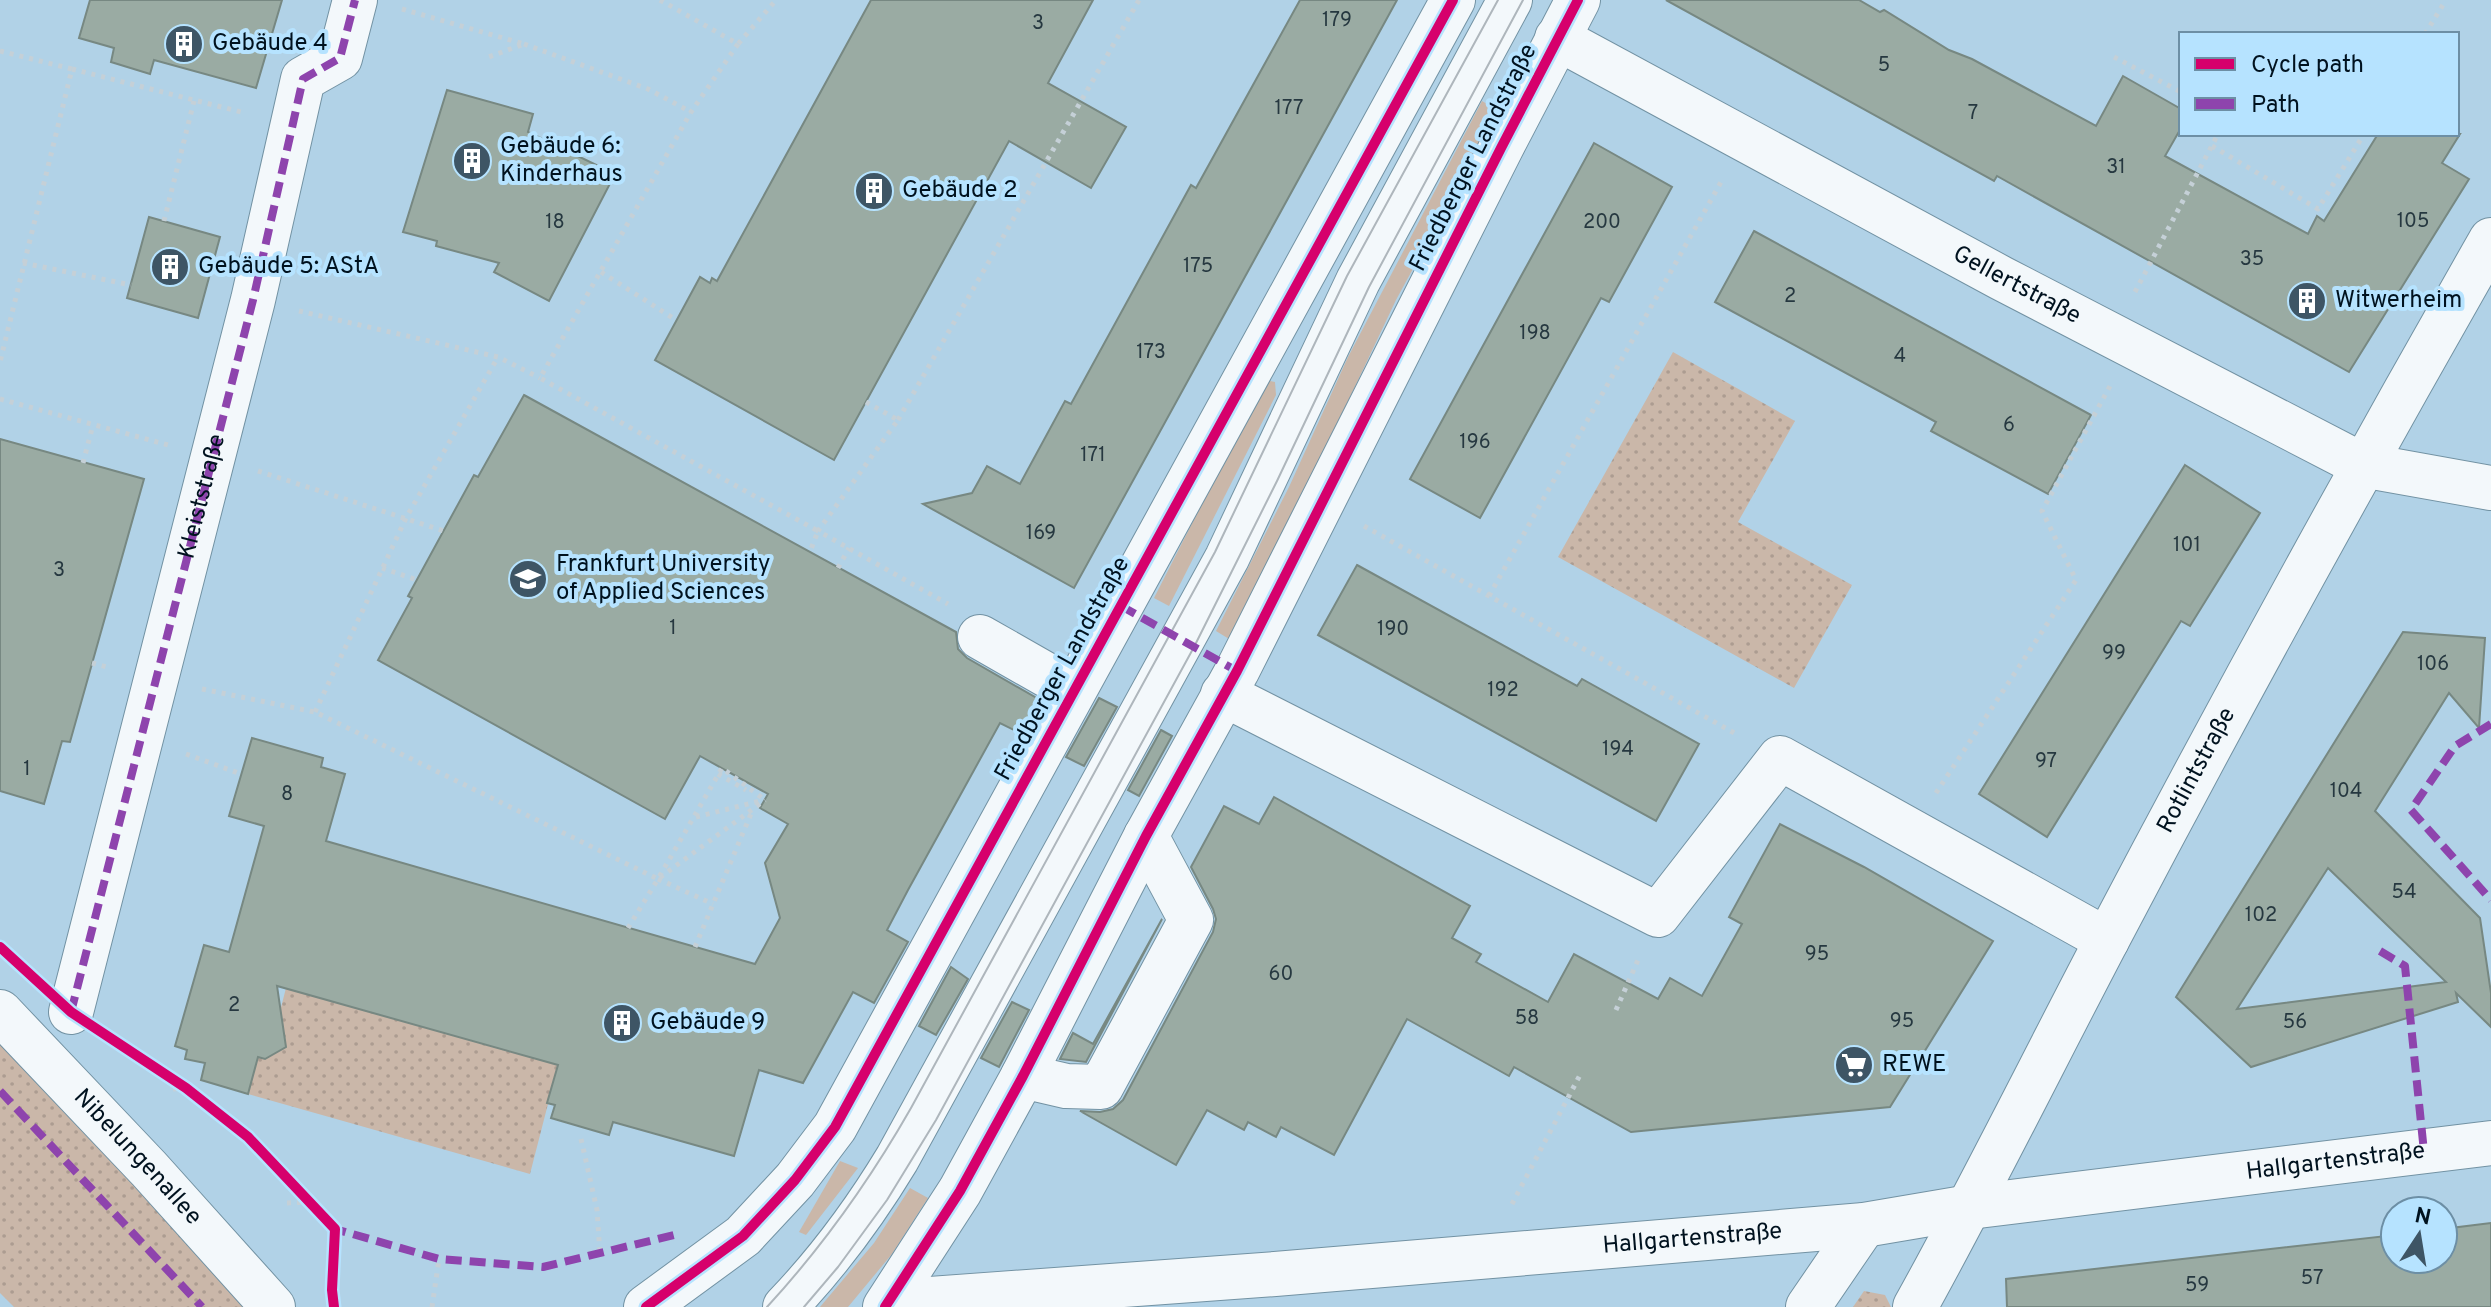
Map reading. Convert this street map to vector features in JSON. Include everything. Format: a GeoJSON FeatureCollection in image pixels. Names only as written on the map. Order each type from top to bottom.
{"type":"FeatureCollection","features":[{"type":"Feature","properties":{"kind":"street","name":"Kleiststraße"},"geometry":{"type":"LineString","coordinates":[[71,1012],[253,300],[303,79],[340,58],[355,0]]}},
{"type":"Feature","properties":{"kind":"street","name":"Friedberger Landstraße"},"geometry":{"type":"LineString","coordinates":[[646,1307],[743,1236],[795,1180],[835,1127],[1453,0]]}},
{"type":"Feature","properties":{"kind":"street","name":"Friedberger Landstraße"},"geometry":{"type":"LineString","coordinates":[[785,1307],[827,1260],[876,1194],[897,1159],[1227,558],[1358,281],[1510,0]]}},
{"type":"Feature","properties":{"kind":"street","name":"Friedberger Landstraße"},"geometry":{"type":"LineString","coordinates":[[887,1304],[960,1191],[1023,1076],[1223,694],[1578,0]]}},
{"type":"Feature","properties":{"kind":"street","name":"Gellertstraße"},"geometry":{"type":"LineString","coordinates":[[1557,38],[2001,278],[2362,465],[2491,488]]}},
{"type":"Feature","properties":{"kind":"street","name":"Rotlintstraße"},"geometry":{"type":"LineString","coordinates":[[1915,1307],[2107,940],[2362,465],[2491,240]]}},
{"type":"Feature","properties":{"kind":"street"},"geometry":{"type":"LineString","coordinates":[[980,637],[1073,690]]}},
{"type":"Feature","properties":{"kind":"street"},"geometry":{"type":"LineString","coordinates":[[1223,694],[1658,915],[1780,758],[2107,940]]}},
{"type":"Feature","properties":{"kind":"street"},"geometry":{"type":"LineString","coordinates":[[1023,1076],[1066,1086],[1101,1087],[1191,920],[1146,836]]}},
{"type":"Feature","properties":{"kind":"street","name":"Nibelungenallee"},"geometry":{"type":"LineString","coordinates":[[0,1012],[119,1137],[273,1307]]}},
{"type":"Feature","properties":{"kind":"street","name":"Hallgartenstraße"},"geometry":{"type":"LineString","coordinates":[[887,1304],[1864,1225],[1970,1207],[2491,1143]]}},
{"type":"Feature","properties":{"kind":"street"},"geometry":{"type":"LineString","coordinates":[[1808,1307],[1864,1225]]}},
{"type":"Feature","properties":{"kind":"path"},"geometry":{"type":"LineString","coordinates":[[660,0],[738,44]]}},
{"type":"Feature","properties":{"kind":"path"},"geometry":{"type":"LineString","coordinates":[[540,378],[691,112],[738,44],[776,0]]}},
{"type":"Feature","properties":{"kind":"path"},"geometry":{"type":"LineString","coordinates":[[810,552],[818,531],[898,420],[1139,0]]}},
{"type":"Feature","properties":{"kind":"path"},"geometry":{"type":"LineString","coordinates":[[2426,32],[2446,0]]}},
{"type":"Feature","properties":{"kind":"path"},"geometry":{"type":"LineString","coordinates":[[402,9],[524,44],[648,89],[691,112]]}},
{"type":"Feature","properties":{"kind":"path"},"geometry":{"type":"LineString","coordinates":[[486,58],[524,44]]}},
{"type":"Feature","properties":{"kind":"path"},"geometry":{"type":"LineString","coordinates":[[0,51],[256,115]]}},
{"type":"Feature","properties":{"kind":"path"},"geometry":{"type":"LineString","coordinates":[[2114,57],[2179,91]]}},
{"type":"Feature","properties":{"kind":"path"},"geometry":{"type":"LineString","coordinates":[[0,362],[72,69]]}},
{"type":"Feature","properties":{"kind":"path"},"geometry":{"type":"LineString","coordinates":[[164,221],[194,101]]}},
{"type":"Feature","properties":{"kind":"path"},"geometry":{"type":"LineString","coordinates":[[1939,789],[2076,580],[2042,511],[2217,136]]}},
{"type":"Feature","properties":{"kind":"path"},"geometry":{"type":"LineString","coordinates":[[2212,146],[2318,209],[2363,136]]}},
{"type":"Feature","properties":{"kind":"path"},"geometry":{"type":"LineString","coordinates":[[1489,596],[1745,139]]}},
{"type":"Feature","properties":{"kind":"path"},"geometry":{"type":"LineString","coordinates":[[23,263],[131,285]]}},
{"type":"Feature","properties":{"kind":"path"},"geometry":{"type":"LineString","coordinates":[[601,272],[676,320]]}},
{"type":"Feature","properties":{"kind":"path"},"geometry":{"type":"LineString","coordinates":[[253,300],[498,357],[818,531]]}},
{"type":"Feature","properties":{"kind":"path"},"geometry":{"type":"LineString","coordinates":[[315,712],[406,518],[498,357]]}},
{"type":"Feature","properties":{"kind":"path"},"geometry":{"type":"LineString","coordinates":[[866,402],[898,420]]}},
{"type":"Feature","properties":{"kind":"path"},"geometry":{"type":"LineString","coordinates":[[83,463],[93,425]]}},
{"type":"Feature","properties":{"kind":"path"},"geometry":{"type":"LineString","coordinates":[[1322,502],[1780,758]]}},
{"type":"Feature","properties":{"kind":"path"},"geometry":{"type":"LineString","coordinates":[[838,568],[849,548]]}},
{"type":"Feature","properties":{"kind":"path"},"geometry":{"type":"LineString","coordinates":[[382,568],[417,580]]}},
{"type":"Feature","properties":{"kind":"path"},"geometry":{"type":"LineString","coordinates":[[155,679],[315,712],[713,904]]}},
{"type":"Feature","properties":{"kind":"path"},"geometry":{"type":"LineString","coordinates":[[140,736],[241,774]]}},
{"type":"Feature","properties":{"kind":"path"},"geometry":{"type":"LineString","coordinates":[[628,928],[722,768],[765,800]]}},
{"type":"Feature","properties":{"kind":"path"},"geometry":{"type":"LineString","coordinates":[[658,879],[765,800]]}},
{"type":"Feature","properties":{"kind":"path"},"geometry":{"type":"LineString","coordinates":[[694,817],[765,800]]}},
{"type":"Feature","properties":{"kind":"path"},"geometry":{"type":"LineString","coordinates":[[695,947],[754,808]]}},
{"type":"Feature","properties":{"kind":"path"},"geometry":{"type":"LineString","coordinates":[[1485,1256],[1580,1075]]}},
{"type":"Feature","properties":{"kind":"path"},"geometry":{"type":"LineString","coordinates":[[173,1089],[186,1088]]}},
{"type":"Feature","properties":{"kind":"path"},"geometry":{"type":"LineString","coordinates":[[581,1139],[597,1210],[600,1254]]}},
{"type":"Feature","properties":{"kind":"path"},"geometry":{"type":"LineString","coordinates":[[287,1203],[310,1202]]}},
{"type":"Feature","properties":{"kind":"path"},"geometry":{"type":"LineString","coordinates":[[432,1307],[439,1259]]}},
{"type":"Feature","properties":{"kind":"shaded area"},"geometry":{"type":"Polygon","coordinates":[[[1482,101],[1499,111],[1396,300],[1234,642],[1216,631],[1289,487],[1348,357],[1482,101]]]}},
{"type":"Feature","properties":{"kind":"shaded area"},"geometry":{"type":"Polygon","coordinates":[[[1673,352],[1795,421],[1738,522],[1852,585],[1794,688],[1558,557],[1673,352]]]}},
{"type":"Feature","properties":{"kind":"shaded area"},"geometry":{"type":"Polygon","coordinates":[[[1265,380],[1275,382],[1276,395],[1169,606],[1154,598],[1265,380]]]}},
{"type":"Feature","properties":{"kind":"shaded area"},"geometry":{"type":"Polygon","coordinates":[[[286,988],[558,1065],[530,1174],[248,1094],[258,1057],[283,1047],[284,1034],[277,1023],[286,988]]]}},
{"type":"Feature","properties":{"kind":"shaded area"},"geometry":{"type":"Polygon","coordinates":[[[0,1040],[252,1307],[14,1307],[0,1293],[0,1040]]]}},
{"type":"Feature","properties":{"kind":"shaded area"},"geometry":{"type":"Polygon","coordinates":[[[840,1161],[858,1168],[806,1235],[799,1232],[840,1161]]]}},
{"type":"Feature","properties":{"kind":"shaded area"},"geometry":{"type":"Polygon","coordinates":[[[910,1188],[928,1198],[892,1254],[848,1307],[820,1307],[874,1243],[910,1188]]]}},
{"type":"Feature","properties":{"kind":"shaded area"},"geometry":{"type":"Polygon","coordinates":[[[1864,1291],[1885,1295],[1891,1307],[1853,1307],[1864,1291]]]}},
{"type":"Feature","properties":{"kind":"building","name":"Gebäude 4"},"geometry":{"type":"Polygon","coordinates":[[[90,0],[282,0],[256,88],[154,60],[150,74],[111,62],[114,48],[79,38],[90,0]]]}},
{"type":"Feature","properties":{"kind":"building","name":"Gebäude 2"},"geometry":{"type":"Polygon","coordinates":[[[871,0],[1093,0],[1048,83],[1126,127],[1091,188],[1009,141],[834,460],[655,360],[700,277],[710,283],[712,278],[717,281],[871,0]]]}},
{"type":"Feature","properties":{"kind":"building"},"geometry":{"type":"Polygon","coordinates":[[[1300,0],[1397,0],[1074,588],[923,504],[972,493],[987,466],[1020,484],[1065,401],[1071,404],[1191,185],[1196,188],[1300,0]]]}},
{"type":"Feature","properties":{"kind":"building"},"geometry":{"type":"Polygon","coordinates":[[[1666,0],[1859,0],[1880,12],[1884,10],[1949,50],[1972,59],[2096,126],[2123,76],[2179,108],[2179,132],[2165,156],[2308,234],[2317,216],[2324,221],[2377,136],[2459,136],[2442,163],[2469,179],[2349,372],[1997,176],[1994,181],[1666,0]]]}},
{"type":"Feature","properties":{"kind":"building"},"geometry":{"type":"Polygon","coordinates":[[[447,90],[533,114],[528,132],[615,174],[549,301],[494,272],[499,263],[436,246],[437,241],[403,232],[447,90]]]}},
{"type":"Feature","properties":{"kind":"building"},"geometry":{"type":"Polygon","coordinates":[[[1594,143],[1672,187],[1609,302],[1601,298],[1480,518],[1410,479],[1594,143]]]}},
{"type":"Feature","properties":{"kind":"building","name":"Gebäude 5: AStA"},"geometry":{"type":"Polygon","coordinates":[[[149,217],[220,237],[198,318],[127,298],[149,217]]]}},
{"type":"Feature","properties":{"kind":"building"},"geometry":{"type":"Polygon","coordinates":[[[1754,231],[2091,415],[2048,494],[1931,431],[1936,422],[1715,302],[1754,231]]]}},
{"type":"Feature","properties":{"kind":"building"},"geometry":{"type":"Polygon","coordinates":[[[524,395],[956,632],[958,649],[967,658],[1040,700],[1022,734],[1000,723],[908,890],[887,930],[908,942],[874,1003],[853,992],[803,1083],[759,1070],[734,1156],[613,1122],[609,1135],[551,1118],[555,1105],[547,1103],[558,1065],[277,986],[286,1047],[265,1059],[258,1057],[248,1094],[201,1080],[205,1063],[185,1059],[187,1050],[175,1046],[204,945],[229,952],[264,826],[229,816],[252,738],[323,758],[321,767],[345,774],[326,841],[755,964],[780,918],[765,863],[788,824],[760,808],[768,794],[700,756],[665,819],[378,660],[412,598],[408,596],[474,475],[478,477],[524,395]]]}},
{"type":"Feature","properties":{"kind":"building"},"geometry":{"type":"Polygon","coordinates":[[[0,439],[144,479],[70,742],[62,741],[44,804],[0,791],[0,439]]]}},
{"type":"Feature","properties":{"kind":"building"},"geometry":{"type":"Polygon","coordinates":[[[2185,465],[2260,513],[2190,626],[2181,621],[2047,837],[1979,794],[2185,465]]]}},
{"type":"Feature","properties":{"kind":"building"},"geometry":{"type":"Polygon","coordinates":[[[1357,565],[1577,686],[1582,679],[1699,744],[1656,821],[1318,635],[1357,565]]]}},
{"type":"Feature","properties":{"kind":"building"},"geometry":{"type":"Polygon","coordinates":[[[2403,632],[2485,638],[2479,728],[2449,693],[2375,811],[2480,918],[2491,993],[2491,1027],[2456,993],[2458,1002],[2251,1067],[2176,997],[2403,632]],[[2328,868],[2237,1009],[2446,982],[2328,868]]]}},
{"type":"Feature","properties":{"kind":"building"},"geometry":{"type":"Polygon","coordinates":[[[1099,698],[1117,707],[1084,766],[1066,757],[1099,698]]]}},
{"type":"Feature","properties":{"kind":"building"},"geometry":{"type":"Polygon","coordinates":[[[1161,730],[1172,736],[1139,796],[1128,790],[1161,730]]]}},
{"type":"Feature","properties":{"kind":"building"},"geometry":{"type":"Polygon","coordinates":[[[1274,797],[1470,906],[1452,938],[1481,954],[1476,962],[1548,1002],[1574,954],[1658,999],[1670,978],[1702,996],[1742,924],[1729,917],[1780,824],[1864,867],[1993,941],[1890,1107],[1631,1132],[1514,1067],[1509,1076],[1407,1019],[1334,1155],[1281,1127],[1276,1137],[1248,1122],[1244,1130],[1207,1110],[1176,1165],[1080,1111],[1113,1109],[1123,1100],[1213,932],[1216,919],[1213,909],[1191,867],[1224,806],[1259,824],[1274,797]]]}},
{"type":"Feature","properties":{"kind":"building"},"geometry":{"type":"Polygon","coordinates":[[[1162,919],[1086,1062],[1060,1059],[1073,1033],[1093,1044],[1162,919]]]}},
{"type":"Feature","properties":{"kind":"building"},"geometry":{"type":"Polygon","coordinates":[[[951,967],[968,979],[936,1035],[919,1026],[951,967]]]}},
{"type":"Feature","properties":{"kind":"building"},"geometry":{"type":"Polygon","coordinates":[[[1012,1002],[1029,1010],[999,1067],[981,1058],[1012,1002]]]}},
{"type":"Feature","properties":{"kind":"building"},"geometry":{"type":"Polygon","coordinates":[[[2491,1223],[2491,1307],[2007,1307],[2006,1279],[2379,1237],[2379,1275],[2459,1275],[2459,1227],[2491,1223]]]}},
{"type":"Feature","properties":{"kind":"tram line"},"geometry":{"type":"LineString","coordinates":[[767,1307],[845,1212],[911,1108],[1215,552],[1347,276],[1498,0]]}},
{"type":"Feature","properties":{"kind":"tram line"},"geometry":{"type":"LineString","coordinates":[[804,1307],[887,1200],[936,1120],[1194,647],[1369,287],[1523,0]]}},
{"type":"Feature","properties":{"kind":"marked path"},"geometry":{"type":"LineString","coordinates":[[71,1012],[253,300],[303,79],[340,58],[355,0]]}},
{"type":"Feature","properties":{"kind":"marked path"},"geometry":{"type":"LineString","coordinates":[[1121,606],[1237,671]]}},
{"type":"Feature","properties":{"kind":"marked path"},"geometry":{"type":"LineString","coordinates":[[2491,724],[2455,746],[2411,810],[2491,900]]}},
{"type":"Feature","properties":{"kind":"marked path"},"geometry":{"type":"LineString","coordinates":[[2380,951],[2405,966],[2424,1152]]}},
{"type":"Feature","properties":{"kind":"marked path"},"geometry":{"type":"LineString","coordinates":[[0,1091],[202,1307]]}},
{"type":"Feature","properties":{"kind":"marked path"},"geometry":{"type":"LineString","coordinates":[[332,1225],[335,1229],[439,1259],[543,1267],[678,1234]]}},
{"type":"Feature","properties":{"kind":"cycle path"},"geometry":{"type":"LineString","coordinates":[[646,1307],[743,1236],[795,1180],[835,1127],[1453,0]]}},
{"type":"Feature","properties":{"kind":"cycle path"},"geometry":{"type":"LineString","coordinates":[[885,1307],[960,1191],[1023,1076],[1146,836],[1237,671],[1578,0]]}},
{"type":"Feature","properties":{"kind":"cycle path"},"geometry":{"type":"LineString","coordinates":[[0,947],[71,1012],[186,1088],[248,1137],[335,1229],[334,1307]]}},
{"type":"Feature","properties":{"kind":"place","name":"Gebäude 4"},"geometry":{"type":"Point","coordinates":[184,44]}},
{"type":"Feature","properties":{"kind":"place","name":"Gebäude 6: Kinderhaus"},"geometry":{"type":"Point","coordinates":[472,161]}},
{"type":"Feature","properties":{"kind":"place","name":"Gebäude 2"},"geometry":{"type":"Point","coordinates":[874,191]}},
{"type":"Feature","properties":{"kind":"place","name":"Gebäude 5: AStA"},"geometry":{"type":"Point","coordinates":[170,267]}},
{"type":"Feature","properties":{"kind":"place","name":"Witwerheim"},"geometry":{"type":"Point","coordinates":[2307,301]}},
{"type":"Feature","properties":{"kind":"place","name":"Frankfurt University of Applied Sciences"},"geometry":{"type":"Point","coordinates":[528,579]}},
{"type":"Feature","properties":{"kind":"place","name":"Gebäude 9"},"geometry":{"type":"Point","coordinates":[622,1023]}},
{"type":"Feature","properties":{"kind":"place","name":"REWE"},"geometry":{"type":"Point","coordinates":[1854,1065]}}]}
